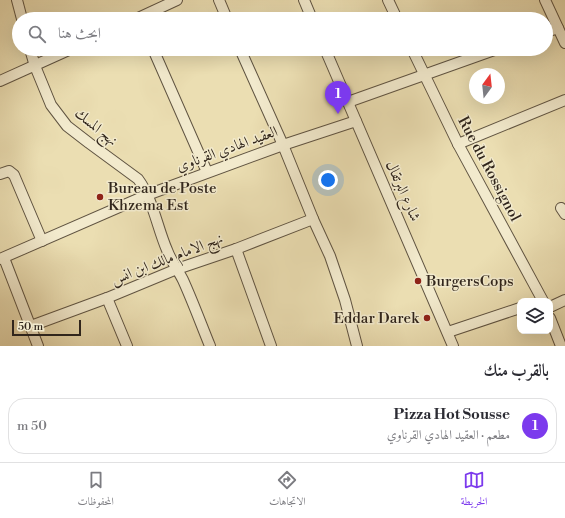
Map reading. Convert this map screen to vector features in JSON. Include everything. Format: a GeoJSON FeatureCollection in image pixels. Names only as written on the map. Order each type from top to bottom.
{"type":"FeatureCollection","features":[{"type":"Feature","properties":{"kind":"street"},"geometry":{"type":"LineString","coordinates":[[17,0],[20,12]]}},
{"type":"Feature","properties":{"kind":"street"},"geometry":{"type":"LineString","coordinates":[[152,12],[177,0]]}},
{"type":"Feature","properties":{"kind":"street"},"geometry":{"type":"LineString","coordinates":[[218,0],[224,12]]}},
{"type":"Feature","properties":{"kind":"street"},"geometry":{"type":"LineString","coordinates":[[304,0],[309,12]]}},
{"type":"Feature","properties":{"kind":"street"},"geometry":{"type":"LineString","coordinates":[[545,0],[551,12]]}},
{"type":"Feature","properties":{"kind":"street"},"geometry":{"type":"LineString","coordinates":[[392,1],[395,12]]}},
{"type":"Feature","properties":{"kind":"street"},"geometry":{"type":"LineString","coordinates":[[553,17],[565,43]]}},
{"type":"Feature","properties":{"kind":"street"},"geometry":{"type":"LineString","coordinates":[[553,30],[558,28]]}},
{"type":"Feature","properties":{"kind":"street","name":"نهج المسك"},"geometry":{"type":"LineString","coordinates":[[32,56],[51,105],[67,126],[138,179],[143,185],[167,251],[183,279],[210,346]]}},
{"type":"Feature","properties":{"kind":"street"},"geometry":{"type":"LineString","coordinates":[[0,81],[56,56]]}},
{"type":"Feature","properties":{"kind":"street"},"geometry":{"type":"LineString","coordinates":[[156,56],[207,172]]}},
{"type":"Feature","properties":{"kind":"street"},"geometry":{"type":"LineString","coordinates":[[243,56],[330,256],[345,300],[357,346]]}},
{"type":"Feature","properties":{"kind":"street","name":"شارع البرتقال"},"geometry":{"type":"LineString","coordinates":[[328,56],[453,346]]}},
{"type":"Feature","properties":{"kind":"street","name":"Rue du Rossignol"},"geometry":{"type":"LineString","coordinates":[[415,56],[458,144],[542,298]]}},
{"type":"Feature","properties":{"kind":"street"},"geometry":{"type":"LineString","coordinates":[[348,102],[477,56]]}},
{"type":"Feature","properties":{"kind":"street"},"geometry":{"type":"LineString","coordinates":[[458,144],[565,100]]}},
{"type":"Feature","properties":{"kind":"street","name":"العقيد الهادي القرناوي"},"geometry":{"type":"LineString","coordinates":[[2,258],[147,195],[283,145],[356,121]]}},
{"type":"Feature","properties":{"kind":"street"},"geometry":{"type":"LineString","coordinates":[[0,174],[9,171],[14,175],[42,241]]}},
{"type":"Feature","properties":{"kind":"street","name":"نهج الامام مالك ابن انس"},"geometry":{"type":"LineString","coordinates":[[31,326],[107,298],[177,269],[236,249],[314,219]]}},
{"type":"Feature","properties":{"kind":"street"},"geometry":{"type":"LineString","coordinates":[[236,249],[271,346]]}},
{"type":"Feature","properties":{"kind":"street"},"geometry":{"type":"LineString","coordinates":[[2,258],[38,346]]}},
{"type":"Feature","properties":{"kind":"street"},"geometry":{"type":"LineString","coordinates":[[107,298],[127,346]]}},
{"type":"Feature","properties":{"kind":"street"},"geometry":{"type":"LineString","coordinates":[[553,301],[565,300]]}},
{"type":"Feature","properties":{"kind":"street"},"geometry":{"type":"LineString","coordinates":[[448,332],[517,309]]}},
{"type":"Feature","properties":{"kind":"street"},"geometry":{"type":"LineString","coordinates":[[553,326],[561,346]]}},
{"type":"Feature","properties":{"kind":"place","name":"Pizza Hot Sousse"},"geometry":{"type":"Point","coordinates":[338,114]}},
{"type":"Feature","properties":{"kind":"place","name":"Bureau de Poste Khzema Est"},"geometry":{"type":"Point","coordinates":[100,197]}},
{"type":"Feature","properties":{"kind":"place","name":"BurgersCops"},"geometry":{"type":"Point","coordinates":[418,281]}},
{"type":"Feature","properties":{"kind":"place","name":"Eddar Darek"},"geometry":{"type":"Point","coordinates":[427,318]}}]}
